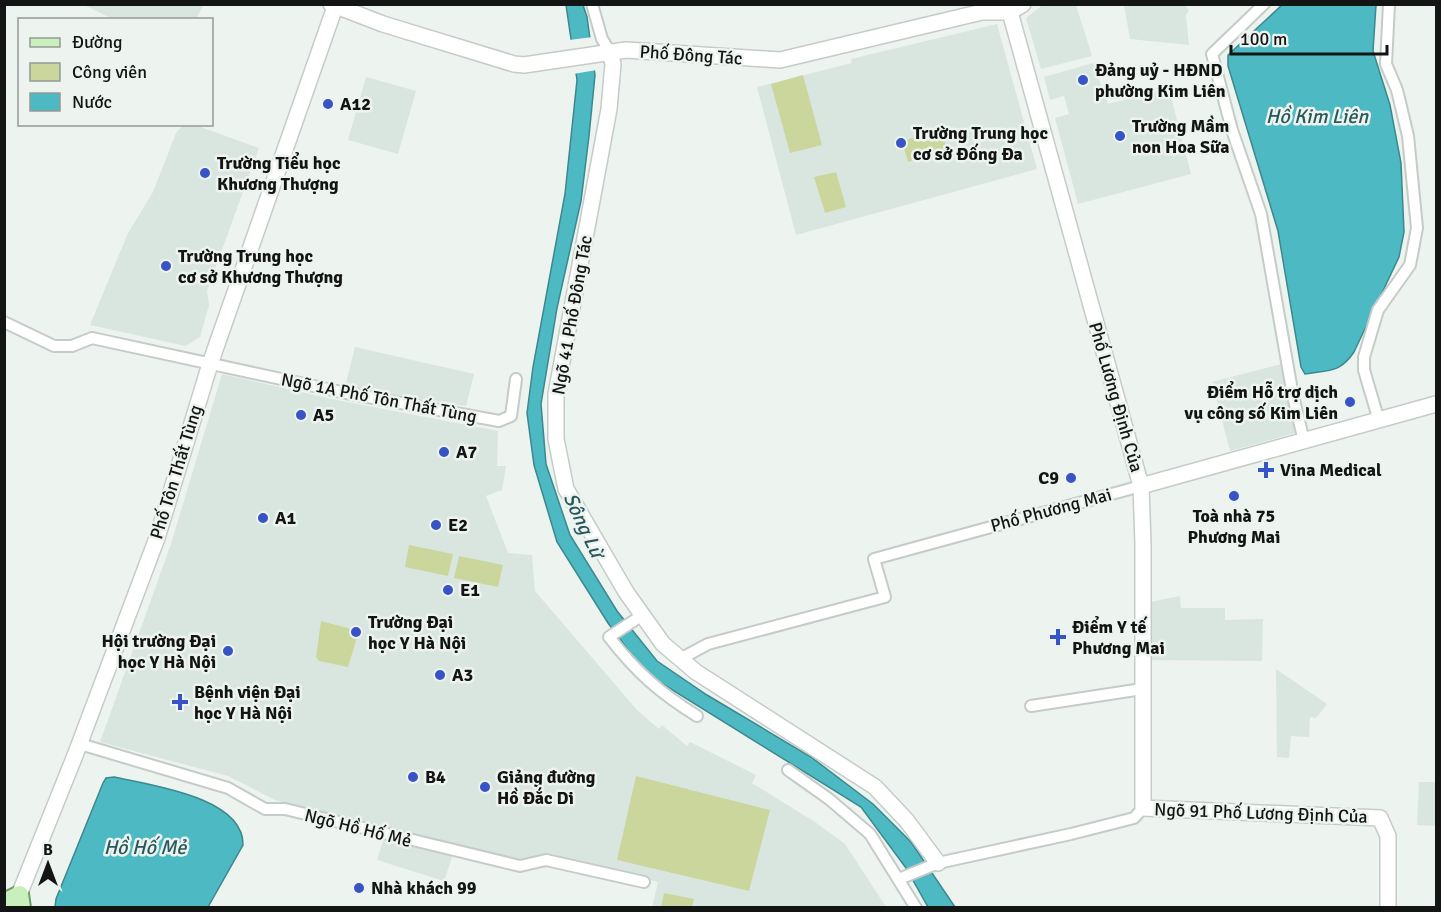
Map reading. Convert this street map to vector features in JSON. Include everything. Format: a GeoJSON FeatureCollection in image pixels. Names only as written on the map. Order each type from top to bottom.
{"type":"FeatureCollection","features":[{"type":"Feature","properties":{"kind":"street"},"geometry":{"type":"LineString","coordinates":[[367,4],[375,19]]}},
{"type":"Feature","properties":{"kind":"street"},"geometry":{"type":"LineString","coordinates":[[591,4],[604,53]]}},
{"type":"Feature","properties":{"kind":"street"},"geometry":{"type":"LineString","coordinates":[[1264,4],[1212,54],[1232,130],[1261,214],[1293,396],[1304,441]]}},
{"type":"Feature","properties":{"kind":"street"},"geometry":{"type":"LineString","coordinates":[[1379,421],[1364,370],[1364,357],[1378,310],[1410,265],[1417,228],[1408,136],[1397,90],[1386,64],[1389,4]]}},
{"type":"Feature","properties":{"kind":"street","name":"Phố Đông Tác"},"geometry":{"type":"LineString","coordinates":[[342,6],[514,64],[539,65],[569,58],[626,50],[780,60],[949,19],[1017,8]]}},
{"type":"Feature","properties":{"kind":"street","name":"Phố Tôn Thất Tùng"},"geometry":{"type":"LineString","coordinates":[[15,903],[80,744],[157,538],[210,364],[284,148],[328,33],[342,6]]}},
{"type":"Feature","properties":{"kind":"street","name":"Phố Lương Định Của"},"geometry":{"type":"LineString","coordinates":[[1017,8],[1141,486],[1143,808]]}},
{"type":"Feature","properties":{"kind":"street","name":"Ngõ 41 Phố Đông Tác"},"geometry":{"type":"LineString","coordinates":[[604,53],[613,64],[612,85],[583,258],[556,394],[556,439],[562,478],[574,506],[638,617],[663,644],[696,672],[824,752],[875,787],[889,800],[933,865]]}},
{"type":"Feature","properties":{"kind":"street"},"geometry":{"type":"LineString","coordinates":[[4,322],[54,346],[72,346],[92,338],[210,364]]}},
{"type":"Feature","properties":{"kind":"street","name":"Ngõ 1A Phố Tôn Thất Tùng"},"geometry":{"type":"LineString","coordinates":[[210,364],[346,393],[499,421],[511,416],[516,379]]}},
{"type":"Feature","properties":{"kind":"street","name":"Phố Phương Mai"},"geometry":{"type":"LineString","coordinates":[[680,659],[708,644],[885,597],[874,559],[1437,405]]}},
{"type":"Feature","properties":{"kind":"street"},"geometry":{"type":"LineString","coordinates":[[638,617],[612,635],[633,668],[665,696],[697,716]]}},
{"type":"Feature","properties":{"kind":"street"},"geometry":{"type":"LineString","coordinates":[[1031,706],[1142,689]]}},
{"type":"Feature","properties":{"kind":"street","name":"Ngõ Hồ Hố Mẻ"},"geometry":{"type":"LineString","coordinates":[[80,744],[228,788],[265,809],[285,810],[520,866],[546,861],[644,882]]}},
{"type":"Feature","properties":{"kind":"street"},"geometry":{"type":"LineString","coordinates":[[788,770],[829,799],[870,834],[916,908]]}},
{"type":"Feature","properties":{"kind":"street"},"geometry":{"type":"LineString","coordinates":[[899,879],[933,865],[1134,818],[1143,808]]}},
{"type":"Feature","properties":{"kind":"street","name":"Ngõ 91 Phố Lương Định Của"},"geometry":{"type":"LineString","coordinates":[[1143,808],[1380,818],[1388,836],[1388,908]]}},
{"type":"Feature","properties":{"kind":"shaded area"},"geometry":{"type":"Polygon","coordinates":[[[1044,4],[1076,5],[1092,56],[1041,69],[1026,18],[1044,4]]]}},
{"type":"Feature","properties":{"kind":"shaded area"},"geometry":{"type":"Polygon","coordinates":[[[84,5],[203,5],[197,18],[111,18],[84,5]]]}},
{"type":"Feature","properties":{"kind":"shaded area"},"geometry":{"type":"Polygon","coordinates":[[[1124,5],[1184,5],[1189,10],[1186,16],[1189,45],[1130,39],[1124,5]]]}},
{"type":"Feature","properties":{"kind":"shaded area","name":"Trường Trung học cơ sở Đống Đa"},"geometry":{"type":"Polygon","coordinates":[[[997,24],[1037,169],[796,235],[757,87],[852,63],[851,59],[997,24]]]}},
{"type":"Feature","properties":{"kind":"shaded area","name":"Trường Mầm non Hoa Sữa"},"geometry":{"type":"Polygon","coordinates":[[[1093,63],[1108,104],[1169,89],[1191,174],[1078,204],[1055,118],[1069,114],[1064,96],[1050,100],[1044,77],[1093,63]]]}},
{"type":"Feature","properties":{"kind":"shaded area"},"geometry":{"type":"Polygon","coordinates":[[[366,77],[416,91],[398,154],[348,140],[366,77]]]}},
{"type":"Feature","properties":{"kind":"shaded area"},"geometry":{"type":"Polygon","coordinates":[[[182,126],[198,126],[259,148],[207,291],[209,305],[200,337],[186,346],[90,325],[128,233],[153,192],[176,133],[182,126]]]}},
{"type":"Feature","properties":{"kind":"shaded area"},"geometry":{"type":"Polygon","coordinates":[[[355,347],[474,374],[466,406],[345,387],[355,347]]]}},
{"type":"Feature","properties":{"kind":"shaded area"},"geometry":{"type":"Polygon","coordinates":[[[1282,364],[1299,432],[1230,451],[1212,382],[1282,364]]]}},
{"type":"Feature","properties":{"kind":"shaded area","name":"Trường Đại học Y Hà Nội"},"geometry":{"type":"Polygon","coordinates":[[[222,374],[332,399],[498,431],[497,466],[506,466],[502,490],[486,496],[508,553],[532,555],[535,591],[637,710],[659,729],[662,725],[687,746],[690,742],[756,775],[752,783],[815,822],[845,844],[886,907],[652,907],[658,882],[549,857],[502,860],[275,800],[228,776],[100,742],[171,544],[222,374]]]}},
{"type":"Feature","properties":{"kind":"shaded area"},"geometry":{"type":"Polygon","coordinates":[[[1180,596],[1181,608],[1225,608],[1225,620],[1263,619],[1262,661],[1148,660],[1150,602],[1180,596]]]}},
{"type":"Feature","properties":{"kind":"shaded area"},"geometry":{"type":"Polygon","coordinates":[[[1276,669],[1327,704],[1316,718],[1310,717],[1309,737],[1291,736],[1289,758],[1277,757],[1276,669]]]}},
{"type":"Feature","properties":{"kind":"shaded area"},"geometry":{"type":"Polygon","coordinates":[[[1419,782],[1436,782],[1436,826],[1417,825],[1419,782]]]}},
{"type":"Feature","properties":{"kind":"shaded area"},"geometry":{"type":"Polygon","coordinates":[[[384,838],[453,854],[444,881],[377,860],[384,838]]]}},
{"type":"Feature","properties":{"kind":"green space"},"geometry":{"type":"Polygon","coordinates":[[[803,75],[822,145],[790,153],[771,84],[803,75]]]}},
{"type":"Feature","properties":{"kind":"green space"},"geometry":{"type":"Polygon","coordinates":[[[941,130],[947,150],[908,162],[902,141],[941,130]]]}},
{"type":"Feature","properties":{"kind":"green space"},"geometry":{"type":"Polygon","coordinates":[[[836,172],[846,207],[825,213],[814,177],[836,172]]]}},
{"type":"Feature","properties":{"kind":"green space"},"geometry":{"type":"Polygon","coordinates":[[[409,545],[453,554],[448,576],[405,567],[409,545]]]}},
{"type":"Feature","properties":{"kind":"green space"},"geometry":{"type":"Polygon","coordinates":[[[459,556],[503,565],[498,587],[454,578],[459,556]]]}},
{"type":"Feature","properties":{"kind":"green space"},"geometry":{"type":"Polygon","coordinates":[[[321,621],[359,631],[348,667],[319,661],[316,657],[321,621]]]}},
{"type":"Feature","properties":{"kind":"green space"},"geometry":{"type":"Polygon","coordinates":[[[636,776],[770,810],[749,891],[617,860],[636,776]]]}},
{"type":"Feature","properties":{"kind":"green space"},"geometry":{"type":"Polygon","coordinates":[[[664,893],[694,899],[692,907],[661,907],[664,893]]]}},
{"type":"Feature","properties":{"kind":"water"},"geometry":{"type":"Polygon","coordinates":[[[566,5],[583,5],[587,17],[595,75],[581,201],[557,308],[541,404],[546,464],[570,535],[617,611],[657,661],[707,695],[811,757],[873,804],[911,842],[955,907],[928,907],[906,868],[861,807],[645,673],[608,623],[557,542],[534,465],[527,413],[533,367],[565,194],[577,80],[566,5]]]}},
{"type":"Feature","properties":{"kind":"water","name":"Hồ Kim Liên"},"geometry":{"type":"Polygon","coordinates":[[[1282,5],[1376,5],[1373,51],[1390,105],[1401,163],[1404,232],[1399,257],[1349,359],[1339,367],[1305,374],[1301,367],[1278,231],[1228,66],[1228,55],[1282,5]]]}},
{"type":"Feature","properties":{"kind":"water","name":"Hồ Hố Mẻ"},"geometry":{"type":"Polygon","coordinates":[[[114,777],[170,789],[212,804],[228,815],[239,829],[243,845],[208,907],[55,907],[56,899],[103,783],[106,778],[114,777]]]}},
{"type":"Feature","properties":{"kind":"pier"},"geometry":{"type":"Polygon","coordinates":[[[593,37],[597,70],[573,74],[569,40],[593,37]]]}},
{"type":"Feature","properties":{"kind":"place","name":"Đảng uỷ - HĐND phường Kim Liên"},"geometry":{"type":"Point","coordinates":[1083,80]}},
{"type":"Feature","properties":{"kind":"place","name":"A12"},"geometry":{"type":"Point","coordinates":[328,104]}},
{"type":"Feature","properties":{"kind":"place","name":"Trường Mầm non Hoa Sữa"},"geometry":{"type":"Point","coordinates":[1120,136]}},
{"type":"Feature","properties":{"kind":"place","name":"Trường Trung học cơ sở Đống Đa"},"geometry":{"type":"Point","coordinates":[901,143]}},
{"type":"Feature","properties":{"kind":"place","name":"Trường Tiểu học Khương Thượng"},"geometry":{"type":"Point","coordinates":[205,173]}},
{"type":"Feature","properties":{"kind":"place","name":"Trường Trung học cơ sở Khương Thượng"},"geometry":{"type":"Point","coordinates":[166,266]}},
{"type":"Feature","properties":{"kind":"place","name":"Điểm Hỗ trợ dịch vụ công số Kim Liên"},"geometry":{"type":"Point","coordinates":[1350,402]}},
{"type":"Feature","properties":{"kind":"place","name":"A5"},"geometry":{"type":"Point","coordinates":[301,415]}},
{"type":"Feature","properties":{"kind":"place","name":"A7"},"geometry":{"type":"Point","coordinates":[444,452]}},
{"type":"Feature","properties":{"kind":"place","name":"Vina Medical"},"geometry":{"type":"Point","coordinates":[1266,470]}},
{"type":"Feature","properties":{"kind":"place","name":"C9"},"geometry":{"type":"Point","coordinates":[1071,478]}},
{"type":"Feature","properties":{"kind":"place","name":"Toà nhà 75 Phương Mai"},"geometry":{"type":"Point","coordinates":[1234,496]}},
{"type":"Feature","properties":{"kind":"place","name":"A1"},"geometry":{"type":"Point","coordinates":[263,518]}},
{"type":"Feature","properties":{"kind":"place","name":"E2"},"geometry":{"type":"Point","coordinates":[436,525]}},
{"type":"Feature","properties":{"kind":"place","name":"E1"},"geometry":{"type":"Point","coordinates":[448,590]}},
{"type":"Feature","properties":{"kind":"place","name":"Trường Đại học Y Hà Nội"},"geometry":{"type":"Point","coordinates":[356,632]}},
{"type":"Feature","properties":{"kind":"place","name":"Điểm Y tế Phương Mai"},"geometry":{"type":"Point","coordinates":[1058,637]}},
{"type":"Feature","properties":{"kind":"place","name":"Hội trường Đại học Y Hà Nội"},"geometry":{"type":"Point","coordinates":[228,651]}},
{"type":"Feature","properties":{"kind":"place","name":"A3"},"geometry":{"type":"Point","coordinates":[440,675]}},
{"type":"Feature","properties":{"kind":"place","name":"Bệnh viện Đại học Y Hà Nội"},"geometry":{"type":"Point","coordinates":[180,702]}},
{"type":"Feature","properties":{"kind":"place","name":"B4"},"geometry":{"type":"Point","coordinates":[413,777]}},
{"type":"Feature","properties":{"kind":"place","name":"Giảng đường Hồ Đắc Di"},"geometry":{"type":"Point","coordinates":[485,787]}},
{"type":"Feature","properties":{"kind":"place","name":"Nhà khách 99"},"geometry":{"type":"Point","coordinates":[359,888]}},
{"type":"Feature","properties":{"kind":"water label","name":"Sông Lừ"},"geometry":{"type":"Point","coordinates":[584,525]}}]}
